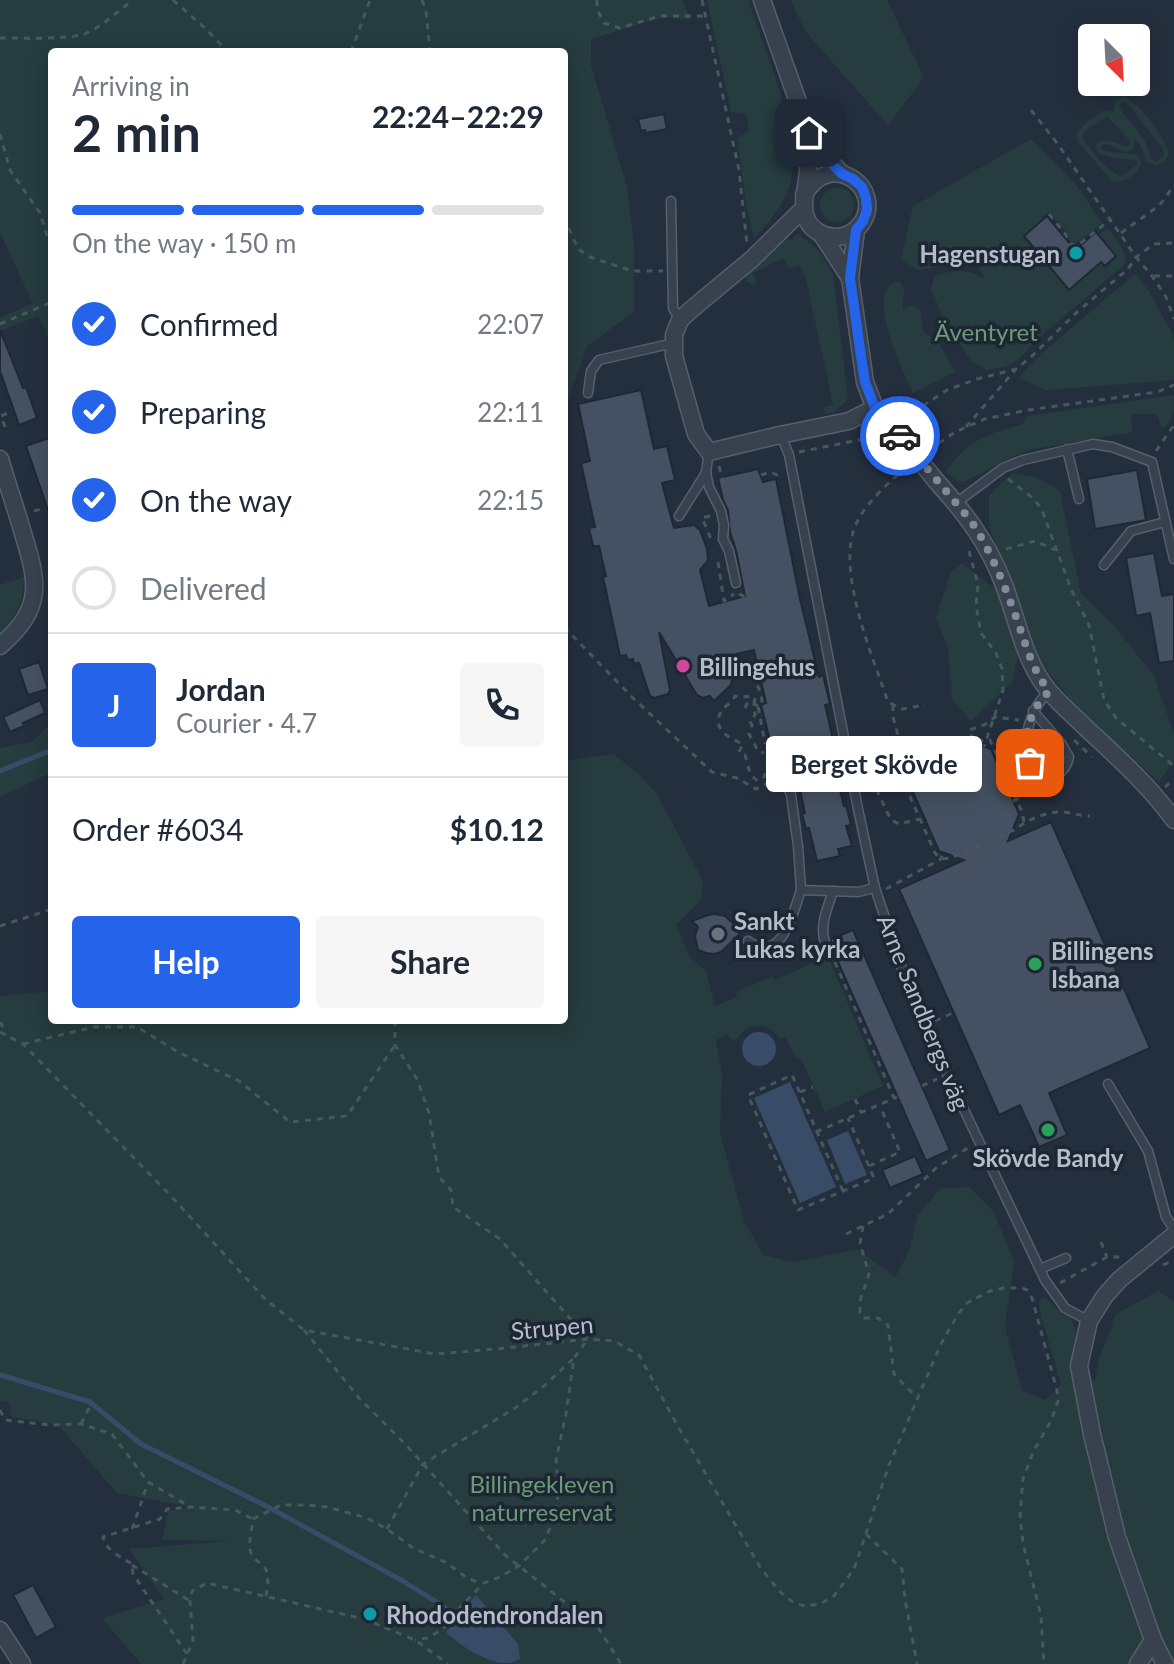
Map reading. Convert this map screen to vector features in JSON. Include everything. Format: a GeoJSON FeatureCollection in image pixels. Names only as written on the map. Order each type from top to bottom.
{"type":"FeatureCollection","features":[{"type":"Feature","properties":{"kind":"street"},"geometry":{"type":"LineString","coordinates":[[762,0],[809,133],[842,174]]}},
{"type":"Feature","properties":{"kind":"street"},"geometry":{"type":"LineString","coordinates":[[809,133],[804,202],[806,219],[813,229],[831,237],[856,230],[863,221],[867,210],[862,187],[842,174],[830,173],[819,177],[810,185],[804,202],[752,259],[680,320],[674,335],[674,356],[696,434],[709,452],[849,421],[875,408]]}},
{"type":"Feature","properties":{"kind":"street"},"geometry":{"type":"LineString","coordinates":[[856,230],[850,278],[865,382],[875,408],[982,536],[1003,582],[1038,676],[1049,691],[1165,806],[1174,820]]}},
{"type":"Feature","properties":{"kind":"street"},"geometry":{"type":"LineString","coordinates":[[822,235],[850,278]]}},
{"type":"Feature","properties":{"kind":"street"},"geometry":{"type":"LineString","coordinates":[[0,459],[35,580],[28,615],[0,646]]}},
{"type":"Feature","properties":{"kind":"street"},"geometry":{"type":"LineString","coordinates":[[1165,1664],[1153,1640],[1117,1537],[1079,1366],[1089,1321],[1104,1297],[1174,1232]]}},
{"type":"Feature","properties":{"kind":"street"},"geometry":{"type":"LineString","coordinates":[[0,1630],[22,1664]]}},
{"type":"Feature","properties":{"kind":"street"},"geometry":{"type":"LineString","coordinates":[[1138,1664],[1153,1640]]}},
{"type":"Feature","properties":{"kind":"lane"},"geometry":{"type":"LineString","coordinates":[[671,201],[673,308],[680,320]]}},
{"type":"Feature","properties":{"kind":"lane"},"geometry":{"type":"LineString","coordinates":[[588,393],[591,371],[599,360],[674,343]]}},
{"type":"Feature","properties":{"kind":"lane","name":"Arne Sandbergs väg"},"geometry":{"type":"LineString","coordinates":[[780,435],[789,455],[875,888],[906,981],[979,1143],[1050,1288],[1065,1308],[1089,1321]]}},
{"type":"Feature","properties":{"kind":"lane"},"geometry":{"type":"LineString","coordinates":[[956,503],[1003,468],[1023,460],[1093,444],[1102,445],[1152,462],[1174,559]]}},
{"type":"Feature","properties":{"kind":"lane"},"geometry":{"type":"LineString","coordinates":[[1067,449],[1079,499]]}},
{"type":"Feature","properties":{"kind":"lane"},"geometry":{"type":"LineString","coordinates":[[709,452],[706,472],[709,487],[721,511],[723,539],[729,551],[735,588]]}},
{"type":"Feature","properties":{"kind":"lane"},"geometry":{"type":"LineString","coordinates":[[679,516],[706,472]]}},
{"type":"Feature","properties":{"kind":"lane"},"geometry":{"type":"LineString","coordinates":[[1104,565],[1131,531],[1165,522]]}},
{"type":"Feature","properties":{"kind":"lane"},"geometry":{"type":"LineString","coordinates":[[1033,711],[1069,757],[1067,768],[1059,775],[1041,775],[1030,763],[1026,737],[1033,711],[1049,691]]}},
{"type":"Feature","properties":{"kind":"lane"},"geometry":{"type":"LineString","coordinates":[[748,941],[755,946],[766,947],[781,939],[801,890],[791,795],[770,752]]}},
{"type":"Feature","properties":{"kind":"lane"},"geometry":{"type":"LineString","coordinates":[[801,890],[858,892],[875,888]]}},
{"type":"Feature","properties":{"kind":"lane"},"geometry":{"type":"LineString","coordinates":[[825,942],[822,935],[824,922],[833,891]]}},
{"type":"Feature","properties":{"kind":"lane"},"geometry":{"type":"LineString","coordinates":[[1108,1084],[1148,1151],[1166,1217],[1174,1232]]}},
{"type":"Feature","properties":{"kind":"lane"},"geometry":{"type":"LineString","coordinates":[[1040,1269],[1066,1258]]}},
{"type":"Feature","properties":{"kind":"path"},"geometry":{"type":"LineString","coordinates":[[0,38],[84,35],[133,0]]}},
{"type":"Feature","properties":{"kind":"path"},"geometry":{"type":"LineString","coordinates":[[173,0],[224,48]]}},
{"type":"Feature","properties":{"kind":"path"},"geometry":{"type":"LineString","coordinates":[[352,48],[370,0]]}},
{"type":"Feature","properties":{"kind":"path"},"geometry":{"type":"LineString","coordinates":[[422,0],[430,48]]}},
{"type":"Feature","properties":{"kind":"path"},"geometry":{"type":"LineString","coordinates":[[597,0],[597,9],[604,23],[620,28],[660,16],[706,16]]}},
{"type":"Feature","properties":{"kind":"path"},"geometry":{"type":"LineString","coordinates":[[702,0],[739,170],[748,250]]}},
{"type":"Feature","properties":{"kind":"path"},"geometry":{"type":"LineString","coordinates":[[1031,110],[1152,276],[1166,297],[1174,319]]}},
{"type":"Feature","properties":{"kind":"path"},"geometry":{"type":"LineString","coordinates":[[0,134],[10,170],[40,213],[48,239]]}},
{"type":"Feature","properties":{"kind":"path"},"geometry":{"type":"LineString","coordinates":[[1120,234],[1157,207],[1174,185]]}},
{"type":"Feature","properties":{"kind":"path"},"geometry":{"type":"LineString","coordinates":[[1049,214],[1070,244],[1078,245],[1111,219]]}},
{"type":"Feature","properties":{"kind":"path"},"geometry":{"type":"LineString","coordinates":[[568,226],[578,249],[590,257],[632,271],[672,270]]}},
{"type":"Feature","properties":{"kind":"path"},"geometry":{"type":"LineString","coordinates":[[965,428],[1016,369],[1128,269],[1136,257],[1154,244],[1174,243]]}},
{"type":"Feature","properties":{"kind":"path"},"geometry":{"type":"LineString","coordinates":[[1152,276],[1174,276]]}},
{"type":"Feature","properties":{"kind":"path"},"geometry":{"type":"LineString","coordinates":[[0,324],[48,304]]}},
{"type":"Feature","properties":{"kind":"path"},"geometry":{"type":"LineString","coordinates":[[789,455],[883,438],[896,433],[947,390],[1016,369]]}},
{"type":"Feature","properties":{"kind":"path"},"geometry":{"type":"LineString","coordinates":[[5,427],[1,416],[8,413]]}},
{"type":"Feature","properties":{"kind":"path"},"geometry":{"type":"LineString","coordinates":[[1152,462],[1157,447],[1174,425]]}},
{"type":"Feature","properties":{"kind":"path"},"geometry":{"type":"LineString","coordinates":[[1003,468],[1008,481],[1034,499],[1042,510],[1071,589],[1089,625],[1104,700],[1109,709],[1174,766]]}},
{"type":"Feature","properties":{"kind":"path"},"geometry":{"type":"LineString","coordinates":[[761,475],[792,472]]}},
{"type":"Feature","properties":{"kind":"path"},"geometry":{"type":"LineString","coordinates":[[26,514],[45,508]]}},
{"type":"Feature","properties":{"kind":"path"},"geometry":{"type":"LineString","coordinates":[[973,562],[1035,541],[1056,550]]}},
{"type":"Feature","properties":{"kind":"path"},"geometry":{"type":"LineString","coordinates":[[941,859],[935,853],[905,785],[910,771],[974,743],[985,744],[1003,690],[1002,669],[996,653],[981,633],[976,605],[978,585],[968,546]]}},
{"type":"Feature","properties":{"kind":"path"},"geometry":{"type":"LineString","coordinates":[[735,588],[763,604]]}},
{"type":"Feature","properties":{"kind":"path"},"geometry":{"type":"LineString","coordinates":[[568,631],[712,772],[737,778],[756,789],[771,782],[770,752],[765,744],[754,697],[735,696],[720,713],[719,719],[723,734],[743,744]]}},
{"type":"Feature","properties":{"kind":"path"},"geometry":{"type":"LineString","coordinates":[[738,656],[761,693],[762,701],[756,705]]}},
{"type":"Feature","properties":{"kind":"path"},"geometry":{"type":"LineString","coordinates":[[745,708],[747,697]]}},
{"type":"Feature","properties":{"kind":"path"},"geometry":{"type":"LineString","coordinates":[[756,705],[749,734],[759,753],[770,752]]}},
{"type":"Feature","properties":{"kind":"path"},"geometry":{"type":"LineString","coordinates":[[893,705],[893,717],[909,775]]}},
{"type":"Feature","properties":{"kind":"path"},"geometry":{"type":"LineString","coordinates":[[973,741],[969,730],[995,717],[1031,721]]}},
{"type":"Feature","properties":{"kind":"path"},"geometry":{"type":"LineString","coordinates":[[753,739],[743,744],[739,752],[745,755],[748,768],[756,780],[764,777],[767,762]]}},
{"type":"Feature","properties":{"kind":"path"},"geometry":{"type":"LineString","coordinates":[[870,761],[909,775],[973,741],[990,740],[1024,822]]}},
{"type":"Feature","properties":{"kind":"path"},"geometry":{"type":"LineString","coordinates":[[861,757],[891,820],[899,824],[919,819]]}},
{"type":"Feature","properties":{"kind":"path"},"geometry":{"type":"LineString","coordinates":[[1013,801],[1044,787]]}},
{"type":"Feature","properties":{"kind":"path"},"geometry":{"type":"LineString","coordinates":[[888,888],[941,859],[951,858],[1016,829],[1024,822],[1064,812],[1090,816]]}},
{"type":"Feature","properties":{"kind":"path"},"geometry":{"type":"LineString","coordinates":[[1016,820],[1024,822]]}},
{"type":"Feature","properties":{"kind":"path"},"geometry":{"type":"LineString","coordinates":[[941,859],[943,852]]}},
{"type":"Feature","properties":{"kind":"path"},"geometry":{"type":"LineString","coordinates":[[0,926],[48,910]]}},
{"type":"Feature","properties":{"kind":"path"},"geometry":{"type":"LineString","coordinates":[[816,1132],[896,1097],[825,942]]}},
{"type":"Feature","properties":{"kind":"path"},"geometry":{"type":"LineString","coordinates":[[931,1022],[959,1010]]}},
{"type":"Feature","properties":{"kind":"path"},"geometry":{"type":"LineString","coordinates":[[0,1022],[8,1035]]}},
{"type":"Feature","properties":{"kind":"path"},"geometry":{"type":"LineString","coordinates":[[387,1529],[423,1464],[515,1408],[574,1358],[588,1339],[500,1239],[453,1207],[451,1190],[439,1177],[429,1113],[417,1079],[395,1045],[395,1024]]}},
{"type":"Feature","properties":{"kind":"path"},"geometry":{"type":"LineString","coordinates":[[23,1044],[94,1027],[137,1027],[178,1052],[239,1081],[290,1122],[347,1116],[395,1045]]}},
{"type":"Feature","properties":{"kind":"path","name":"Strupen"},"geometry":{"type":"LineString","coordinates":[[0,1032],[23,1044],[171,1196],[265,1299],[304,1330],[435,1354],[588,1339],[614,1341],[639,1355],[760,1567],[779,1591],[794,1603],[805,1606],[820,1604],[834,1596],[854,1569],[889,1465],[951,1326],[967,1303],[990,1291],[1004,1288],[1022,1288],[1032,1298]]}},
{"type":"Feature","properties":{"kind":"path"},"geometry":{"type":"LineString","coordinates":[[843,1191],[792,1075],[748,1095],[798,1210],[874,1178],[848,1118]]}},
{"type":"Feature","properties":{"kind":"path"},"geometry":{"type":"LineString","coordinates":[[922,1086],[939,1079]]}},
{"type":"Feature","properties":{"kind":"path"},"geometry":{"type":"LineString","coordinates":[[800,1092],[813,1087]]}},
{"type":"Feature","properties":{"kind":"path"},"geometry":{"type":"LineString","coordinates":[[855,1099],[861,1112]]}},
{"type":"Feature","properties":{"kind":"path"},"geometry":{"type":"LineString","coordinates":[[869,1166],[900,1152],[879,1105]]}},
{"type":"Feature","properties":{"kind":"path"},"geometry":{"type":"LineString","coordinates":[[846,1234],[888,1214],[936,1168],[979,1143]]}},
{"type":"Feature","properties":{"kind":"path"},"geometry":{"type":"LineString","coordinates":[[990,1152],[1020,1162],[1023,1170]]}},
{"type":"Feature","properties":{"kind":"path"},"geometry":{"type":"LineString","coordinates":[[863,1226],[860,1243],[869,1274],[860,1301],[860,1312],[864,1318],[878,1318],[888,1325],[894,1374],[918,1399]]}},
{"type":"Feature","properties":{"kind":"path"},"geometry":{"type":"LineString","coordinates":[[1101,1242],[1107,1257]]}},
{"type":"Feature","properties":{"kind":"path"},"geometry":{"type":"LineString","coordinates":[[1044,1664],[1041,1616],[1023,1543],[1020,1514],[1023,1479],[1059,1398],[1032,1298],[1107,1257],[1116,1256],[1137,1265]]}},
{"type":"Feature","properties":{"kind":"path"},"geometry":{"type":"LineString","coordinates":[[304,1330],[359,1398],[505,1555],[599,1629],[621,1664]]}},
{"type":"Feature","properties":{"kind":"path"},"geometry":{"type":"LineString","coordinates":[[415,1640],[427,1638],[446,1626],[484,1583],[520,1565],[544,1541],[557,1513],[556,1460],[574,1358]]}},
{"type":"Feature","properties":{"kind":"path"},"geometry":{"type":"LineString","coordinates":[[81,1424],[90,1406]]}},
{"type":"Feature","properties":{"kind":"path"},"geometry":{"type":"LineString","coordinates":[[0,1410],[3,1420],[50,1425],[81,1424],[112,1434],[148,1482],[190,1507]]}},
{"type":"Feature","properties":{"kind":"path"},"geometry":{"type":"LineString","coordinates":[[132,1529],[148,1482]]}},
{"type":"Feature","properties":{"kind":"path"},"geometry":{"type":"LineString","coordinates":[[253,1519],[281,1505],[327,1507],[367,1518],[413,1548],[445,1562],[469,1579],[484,1583]]}},
{"type":"Feature","properties":{"kind":"path"},"geometry":{"type":"LineString","coordinates":[[190,1601],[110,1549],[103,1537],[160,1519],[167,1509],[235,1510],[253,1519]]}},
{"type":"Feature","properties":{"kind":"path"},"geometry":{"type":"LineString","coordinates":[[253,1519],[249,1547],[252,1556],[266,1569],[266,1596]]}},
{"type":"Feature","properties":{"kind":"path"},"geometry":{"type":"LineString","coordinates":[[866,1534],[902,1569],[917,1664]]}},
{"type":"Feature","properties":{"kind":"path"},"geometry":{"type":"LineString","coordinates":[[132,1564],[133,1574],[187,1654]]}},
{"type":"Feature","properties":{"kind":"path"},"geometry":{"type":"LineString","coordinates":[[183,1664],[193,1641],[192,1591],[207,1583],[364,1619],[415,1640],[448,1664]]}},
{"type":"Feature","properties":{"kind":"green space"},"geometry":{"type":"Polygon","coordinates":[[[0,0],[682,0],[691,20],[664,17],[591,39],[591,65],[627,187],[634,243],[634,312],[587,346],[568,401],[568,48],[48,48],[48,339],[38,316],[0,331],[0,318],[33,303],[0,233],[0,0]]]}},
{"type":"Feature","properties":{"kind":"green space"},"geometry":{"type":"Polygon","coordinates":[[[707,0],[748,0],[779,90],[791,140],[791,181],[776,212],[754,239],[737,139],[749,130],[747,114],[731,112],[707,0]]]}},
{"type":"Feature","properties":{"kind":"green space"},"geometry":{"type":"Polygon","coordinates":[[[791,0],[887,0],[924,77],[888,125],[805,31],[791,0]]]}},
{"type":"Feature","properties":{"kind":"green space"},"geometry":{"type":"Polygon","coordinates":[[[1125,97],[1145,114],[1169,154],[1164,162],[1156,166],[1147,162],[1134,138],[1134,148],[1127,152],[1102,145],[1104,151],[1137,155],[1142,162],[1131,177],[1113,182],[1076,137],[1093,118],[1106,110],[1114,112],[1115,100],[1125,97]],[[1127,103],[1119,105],[1122,112],[1145,141],[1152,160],[1157,161],[1164,155],[1163,149],[1127,103]],[[1108,117],[1084,132],[1083,139],[1105,166],[1121,177],[1138,164],[1135,160],[1098,153],[1096,144],[1103,140],[1126,147],[1130,144],[1108,117]]]}},
{"type":"Feature","properties":{"kind":"green space","name":"Äventyret"},"geometry":{"type":"Polygon","coordinates":[[[1031,139],[1077,186],[1102,223],[1078,242],[1071,243],[1068,234],[1049,212],[1024,237],[1069,289],[1101,262],[1116,256],[1098,235],[1107,228],[1122,248],[1125,264],[1020,358],[1005,367],[987,370],[971,361],[945,322],[931,289],[935,275],[949,272],[972,273],[985,279],[976,261],[918,270],[901,260],[913,206],[1031,139]]]}},
{"type":"Feature","properties":{"kind":"green space"},"geometry":{"type":"Polygon","coordinates":[[[837,188],[849,193],[854,205],[849,217],[837,222],[825,217],[820,205],[825,193],[837,188]]]}},
{"type":"Feature","properties":{"kind":"green space"},"geometry":{"type":"Polygon","coordinates":[[[798,233],[817,249],[833,275],[848,399],[835,412],[825,414],[823,408],[833,405],[806,279],[800,265],[789,268],[783,258],[753,273],[757,283],[753,285],[746,282],[745,276],[747,270],[786,236],[792,240],[798,233]]]}},
{"type":"Feature","properties":{"kind":"green space"},"geometry":{"type":"Polygon","coordinates":[[[1135,274],[1149,291],[1172,333],[1174,380],[1046,390],[1018,378],[1042,353],[1135,274]]]}},
{"type":"Feature","properties":{"kind":"green space"},"geometry":{"type":"Polygon","coordinates":[[[895,282],[900,282],[904,289],[903,309],[913,305],[917,307],[924,333],[938,342],[955,372],[913,393],[895,352],[885,317],[887,290],[895,282]]]}},
{"type":"Feature","properties":{"kind":"green space"},"geometry":{"type":"Polygon","coordinates":[[[1174,395],[1171,419],[1162,429],[1157,414],[1130,414],[1133,432],[1029,450],[966,481],[958,482],[945,472],[975,442],[1023,424],[1027,416],[1174,395]]]}},
{"type":"Feature","properties":{"kind":"green space"},"geometry":{"type":"Polygon","coordinates":[[[1012,473],[1038,478],[1060,491],[1081,593],[1113,624],[1154,676],[1174,733],[1174,760],[1159,782],[1076,707],[1035,655],[989,527],[989,495],[1012,473]]]}},
{"type":"Feature","properties":{"kind":"green space"},"geometry":{"type":"Polygon","coordinates":[[[962,563],[999,592],[1018,657],[1012,682],[971,721],[952,699],[948,648],[936,617],[951,572],[962,563]]]}},
{"type":"Feature","properties":{"kind":"green space"},"geometry":{"type":"Polygon","coordinates":[[[24,577],[18,608],[0,634],[0,585],[24,577]]]}},
{"type":"Feature","properties":{"kind":"green space"},"geometry":{"type":"Polygon","coordinates":[[[48,727],[48,774],[0,797],[0,748],[31,742],[48,727]]]}},
{"type":"Feature","properties":{"kind":"green space","name":"Billingekleven naturreservat"},"geometry":{"type":"Polygon","coordinates":[[[613,754],[641,776],[658,796],[703,881],[701,900],[677,924],[689,957],[706,971],[715,1006],[737,997],[736,992],[773,976],[775,980],[828,956],[883,1086],[825,1112],[802,1061],[796,1057],[785,1037],[780,1039],[769,1029],[754,1026],[734,1041],[727,1035],[716,1040],[722,1074],[720,1133],[744,1221],[763,1255],[793,1262],[857,1249],[895,1277],[909,1251],[918,1215],[941,1188],[969,1187],[993,1211],[1014,1261],[1005,1327],[1022,1391],[1045,1400],[1061,1385],[1040,1312],[1041,1298],[1046,1298],[1071,1318],[1076,1331],[1073,1366],[1076,1383],[1095,1380],[1099,1359],[1116,1314],[1158,1291],[1174,1301],[1174,1664],[141,1664],[102,1618],[164,1599],[129,1549],[229,1541],[162,1540],[168,1511],[189,1507],[117,1493],[58,1425],[12,1417],[8,1402],[0,1401],[0,996],[48,991],[48,1024],[568,1024],[568,760],[613,754]]]}},
{"type":"Feature","properties":{"kind":"water"},"geometry":{"type":"Polygon","coordinates":[[[759,1032],[771,1037],[776,1049],[771,1061],[759,1066],[747,1061],[742,1049],[747,1037],[759,1032]]]}},
{"type":"Feature","properties":{"kind":"water"},"geometry":{"type":"Polygon","coordinates":[[[790,1082],[836,1187],[800,1203],[754,1098],[790,1082]]]}},
{"type":"Feature","properties":{"kind":"water"},"geometry":{"type":"Polygon","coordinates":[[[848,1131],[867,1175],[845,1184],[827,1140],[848,1131]]]}},
{"type":"Feature","properties":{"kind":"water"},"geometry":{"type":"Polygon","coordinates":[[[476,1595],[518,1644],[520,1659],[507,1663],[491,1660],[466,1648],[446,1632],[476,1595]]]}},
{"type":"Feature","properties":{"kind":"building"},"geometry":{"type":"Polygon","coordinates":[[[664,114],[667,129],[641,131],[638,119],[664,114]]]}},
{"type":"Feature","properties":{"kind":"building","name":"Hagenstugan"},"geometry":{"type":"Polygon","coordinates":[[[1047,216],[1075,250],[1096,232],[1116,256],[1105,266],[1101,262],[1069,290],[1024,236],[1047,216]]]}},
{"type":"Feature","properties":{"kind":"building"},"geometry":{"type":"Polygon","coordinates":[[[0,330],[37,418],[19,425],[0,371],[0,330]]]}},
{"type":"Feature","properties":{"kind":"building","name":"Billingehus"},"geometry":{"type":"Polygon","coordinates":[[[641,390],[654,449],[667,446],[675,480],[662,483],[674,528],[694,525],[700,530],[707,549],[708,560],[700,570],[709,606],[745,596],[728,510],[718,478],[758,469],[763,482],[776,479],[800,599],[819,677],[823,675],[830,704],[825,705],[836,752],[840,752],[842,765],[834,767],[851,825],[846,826],[852,846],[838,849],[840,856],[817,861],[809,828],[806,829],[802,814],[805,813],[796,771],[790,773],[782,749],[776,743],[771,744],[761,705],[766,703],[754,650],[724,657],[732,679],[731,685],[714,701],[710,696],[703,698],[697,695],[659,632],[670,690],[668,694],[654,698],[650,696],[639,663],[634,664],[633,659],[628,660],[626,655],[620,656],[599,546],[593,546],[589,528],[595,527],[581,463],[590,461],[578,404],[641,390]]]}},
{"type":"Feature","properties":{"kind":"building"},"geometry":{"type":"Polygon","coordinates":[[[48,438],[48,510],[26,446],[48,438]]]}},
{"type":"Feature","properties":{"kind":"building"},"geometry":{"type":"Polygon","coordinates":[[[1137,470],[1146,520],[1095,529],[1087,479],[1137,470]]]}},
{"type":"Feature","properties":{"kind":"building"},"geometry":{"type":"Polygon","coordinates":[[[1154,553],[1162,596],[1174,594],[1174,661],[1159,663],[1150,613],[1136,616],[1126,558],[1154,553]]]}},
{"type":"Feature","properties":{"kind":"building"},"geometry":{"type":"Polygon","coordinates":[[[39,662],[48,689],[28,695],[19,669],[39,662]]]}},
{"type":"Feature","properties":{"kind":"building"},"geometry":{"type":"Polygon","coordinates":[[[40,700],[45,713],[10,732],[3,717],[40,700]]]}},
{"type":"Feature","properties":{"kind":"building","name":"Billingens Isbana"},"geometry":{"type":"Polygon","coordinates":[[[978,745],[991,749],[1019,814],[1008,841],[1051,822],[1150,1048],[1049,1093],[1067,1135],[1039,1147],[1020,1105],[999,1115],[899,889],[964,860],[939,851],[909,783],[914,773],[978,745]]]}},
{"type":"Feature","properties":{"kind":"building","name":"Sankt Lukas kyrka"},"geometry":{"type":"Polygon","coordinates":[[[715,914],[746,928],[721,952],[706,953],[698,950],[695,936],[698,927],[692,921],[715,914]]]}},
{"type":"Feature","properties":{"kind":"building"},"geometry":{"type":"Polygon","coordinates":[[[853,930],[950,1150],[926,1161],[831,946],[831,939],[853,930]]]}},
{"type":"Feature","properties":{"kind":"building"},"geometry":{"type":"Polygon","coordinates":[[[915,1156],[923,1174],[890,1188],[882,1170],[915,1156]]]}},
{"type":"Feature","properties":{"kind":"building"},"geometry":{"type":"Polygon","coordinates":[[[33,1585],[56,1627],[36,1638],[13,1595],[33,1585]]]}},
{"type":"Feature","properties":{"kind":"waterway"},"geometry":{"type":"LineString","coordinates":[[0,771],[48,752]]}},
{"type":"Feature","properties":{"kind":"waterway"},"geometry":{"type":"LineString","coordinates":[[0,1375],[90,1402],[141,1444],[272,1509],[403,1581],[462,1618]]}},
{"type":"Feature","properties":{"kind":"way so far"},"geometry":{"type":"LineString","coordinates":[[900,436],[982,536],[1003,582],[1029,657],[1049,691],[1033,711],[1026,737],[1030,763]]}},
{"type":"Feature","properties":{"kind":"place","name":"Hagenstugan"},"geometry":{"type":"Point","coordinates":[1076,253]}},
{"type":"Feature","properties":{"kind":"place","name":"Billingehus"},"geometry":{"type":"Point","coordinates":[683,666]}},
{"type":"Feature","properties":{"kind":"place","name":"Berget Skövde"},"geometry":{"type":"Point","coordinates":[1030,763]}},
{"type":"Feature","properties":{"kind":"place","name":"Sankt Lukas kyrka"},"geometry":{"type":"Point","coordinates":[718,934]}},
{"type":"Feature","properties":{"kind":"place","name":"Billingens Isbana"},"geometry":{"type":"Point","coordinates":[1035,964]}},
{"type":"Feature","properties":{"kind":"place","name":"Skövde Bandy"},"geometry":{"type":"Point","coordinates":[1048,1130]}},
{"type":"Feature","properties":{"kind":"place","name":"Rhododendrondalen"},"geometry":{"type":"Point","coordinates":[370,1614]}},
{"type":"Feature","properties":{"kind":"route"},"geometry":{"type":"LineString","coordinates":[[809,133],[829,161],[862,187],[866,198],[867,210],[856,230],[850,278],[861,356],[865,382],[875,408],[900,436]]}}]}
